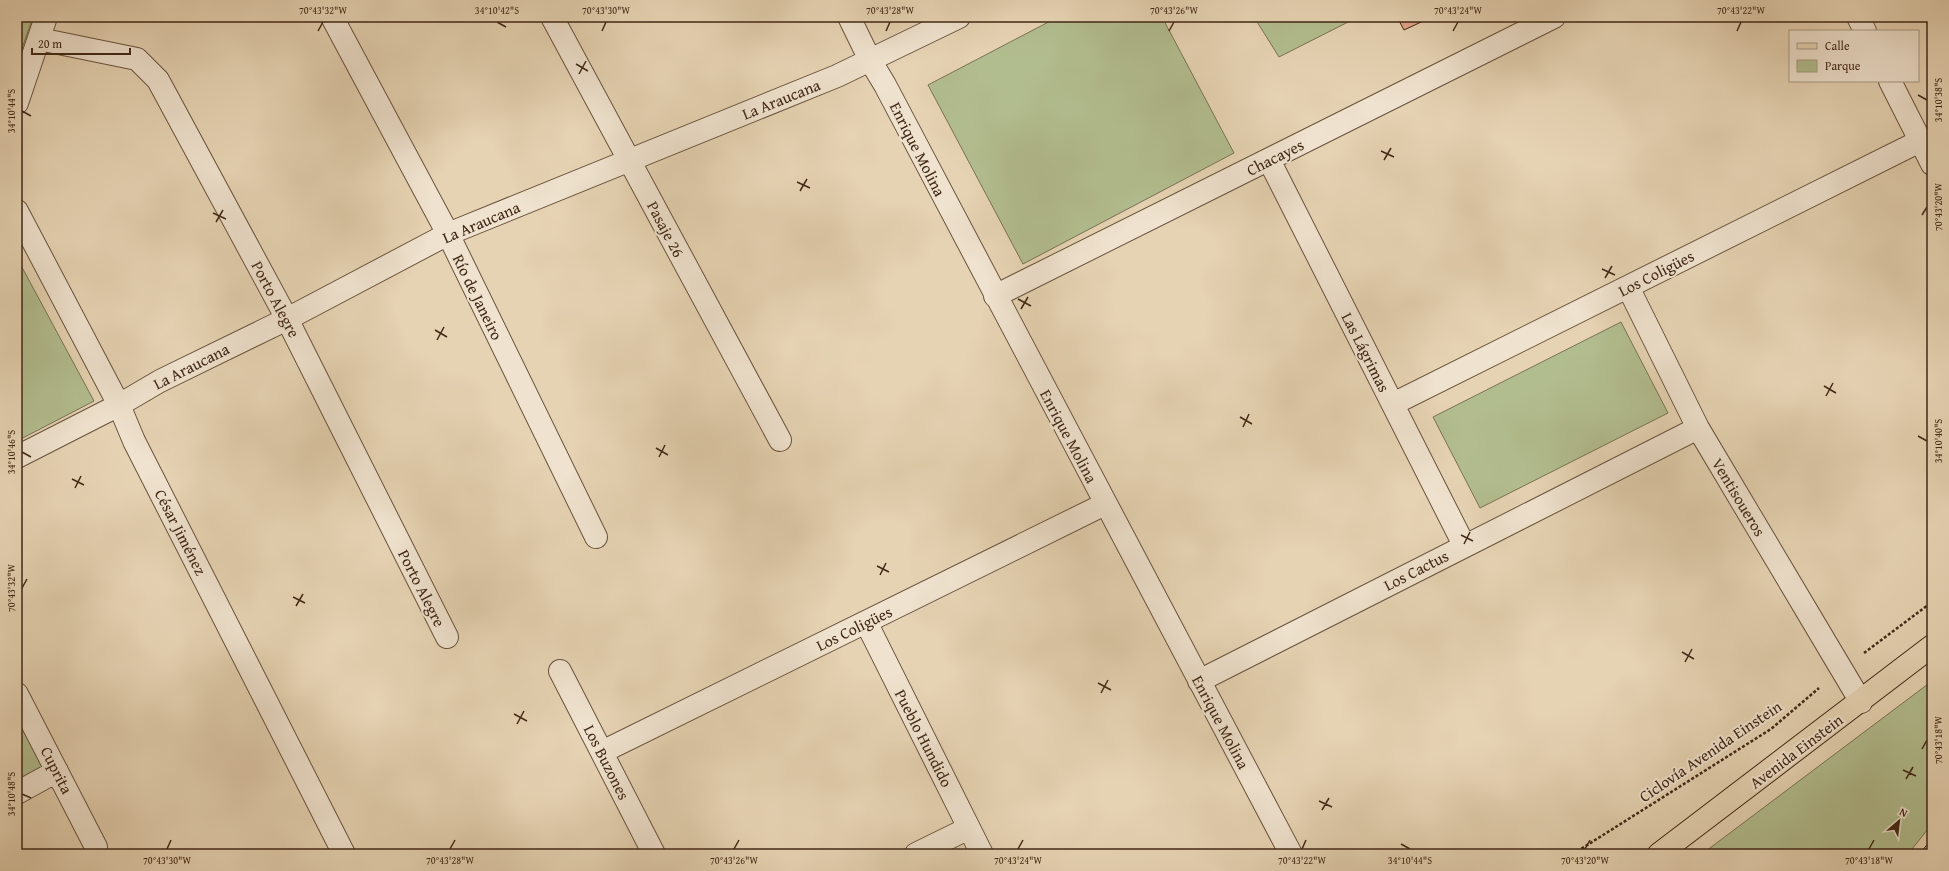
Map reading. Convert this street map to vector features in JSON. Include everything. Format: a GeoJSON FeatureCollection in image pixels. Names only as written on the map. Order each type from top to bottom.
{"type":"FeatureCollection","features":[{"type":"Feature","properties":{"kind":"main road","name":"Avenida Einstein"},"geometry":{"type":"LineString","coordinates":[[1659,854],[1861,702],[1932,646]]}},
{"type":"Feature","properties":{"kind":"street"},"geometry":{"type":"LineString","coordinates":[[17,103],[46,17]]}},
{"type":"Feature","properties":{"kind":"street","name":"Río de Janeiro"},"geometry":{"type":"LineString","coordinates":[[332,17],[448,234],[596,537]]}},
{"type":"Feature","properties":{"kind":"street","name":"Pasaje 26"},"geometry":{"type":"LineString","coordinates":[[552,17],[780,440]]}},
{"type":"Feature","properties":{"kind":"street","name":"Enrique Molina"},"geometry":{"type":"LineString","coordinates":[[849,17],[870,60],[885,85],[1290,854]]}},
{"type":"Feature","properties":{"kind":"street","name":"La Araucana"},"geometry":{"type":"LineString","coordinates":[[17,457],[119,405],[160,381],[287,319],[448,234],[837,76],[959,17]]}},
{"type":"Feature","properties":{"kind":"street","name":"Chacayes"},"geometry":{"type":"LineString","coordinates":[[995,296],[1554,17]]}},
{"type":"Feature","properties":{"kind":"street"},"geometry":{"type":"LineString","coordinates":[[1858,17],[1864,30]]}},
{"type":"Feature","properties":{"kind":"street","name":"Porto Alegre"},"geometry":{"type":"LineString","coordinates":[[39,39],[137,59],[158,80],[287,319],[447,637]]}},
{"type":"Feature","properties":{"kind":"street"},"geometry":{"type":"LineString","coordinates":[[1890,82],[1932,164]]}},
{"type":"Feature","properties":{"kind":"street","name":"Los Coligües"},"geometry":{"type":"LineString","coordinates":[[1392,404],[1920,141]]}},
{"type":"Feature","properties":{"kind":"street","name":"Las Lágrimas"},"geometry":{"type":"LineString","coordinates":[[1269,160],[1464,545]]}},
{"type":"Feature","properties":{"kind":"street","name":"César Jiménez"},"geometry":{"type":"LineString","coordinates":[[17,211],[119,405],[134,441],[344,854]]}},
{"type":"Feature","properties":{"kind":"street","name":"Ventisoueros"},"geometry":{"type":"LineString","coordinates":[[1628,287],[1698,428],[1861,702]]}},
{"type":"Feature","properties":{"kind":"street","name":"Los Cactus"},"geometry":{"type":"LineString","coordinates":[[1198,681],[1464,545],[1698,428]]}},
{"type":"Feature","properties":{"kind":"street","name":"Los Coligües"},"geometry":{"type":"LineString","coordinates":[[602,752],[1105,504]]}},
{"type":"Feature","properties":{"kind":"street","name":"Pueblo Hundido"},"geometry":{"type":"LineString","coordinates":[[866,622],[982,854]]}},
{"type":"Feature","properties":{"kind":"street","name":"Los Buzones"},"geometry":{"type":"LineString","coordinates":[[560,671],[654,854]]}},
{"type":"Feature","properties":{"kind":"street","name":"Cuprita"},"geometry":{"type":"LineString","coordinates":[[17,694],[96,847]]}},
{"type":"Feature","properties":{"kind":"street"},"geometry":{"type":"LineString","coordinates":[[17,793],[57,771]]}},
{"type":"Feature","properties":{"kind":"street"},"geometry":{"type":"LineString","coordinates":[[916,854],[970,828]]}},
{"type":"Feature","properties":{"kind":"path","name":"Ciclovía Avenida Einstein"},"geometry":{"type":"LineString","coordinates":[[1573,854],[1771,729],[1841,670],[1932,602]]}},
{"type":"Feature","properties":{"kind":"green space"},"geometry":{"type":"Polygon","coordinates":[[[17,17],[33,17],[17,63],[17,17]]]}},
{"type":"Feature","properties":{"kind":"green space"},"geometry":{"type":"Polygon","coordinates":[[[1058,17],[1162,17],[1234,153],[1023,264],[928,85],[1058,17]]]}},
{"type":"Feature","properties":{"kind":"green space"},"geometry":{"type":"Polygon","coordinates":[[[1254,17],[1358,17],[1279,57],[1254,17]]]}},
{"type":"Feature","properties":{"kind":"green space"},"geometry":{"type":"Polygon","coordinates":[[[17,258],[94,401],[17,441],[17,258]]]}},
{"type":"Feature","properties":{"kind":"green space"},"geometry":{"type":"Polygon","coordinates":[[[1621,322],[1668,413],[1480,508],[1433,417],[1621,322]]]}},
{"type":"Feature","properties":{"kind":"green space"},"geometry":{"type":"Polygon","coordinates":[[[1932,681],[1932,824],[1908,854],[1702,854],[1932,681]]]}},
{"type":"Feature","properties":{"kind":"green space"},"geometry":{"type":"Polygon","coordinates":[[[17,694],[57,771],[17,793],[17,694]]]}},
{"type":"Feature","properties":{"kind":"building"},"geometry":{"type":"Polygon","coordinates":[[[1397,17],[1432,17],[1404,30],[1397,17]]]}},
{"type":"Feature","properties":{"kind":"building"},"geometry":{"type":"Polygon","coordinates":[[[1932,839],[1932,854],[1919,854],[1932,839]]]}}]}
